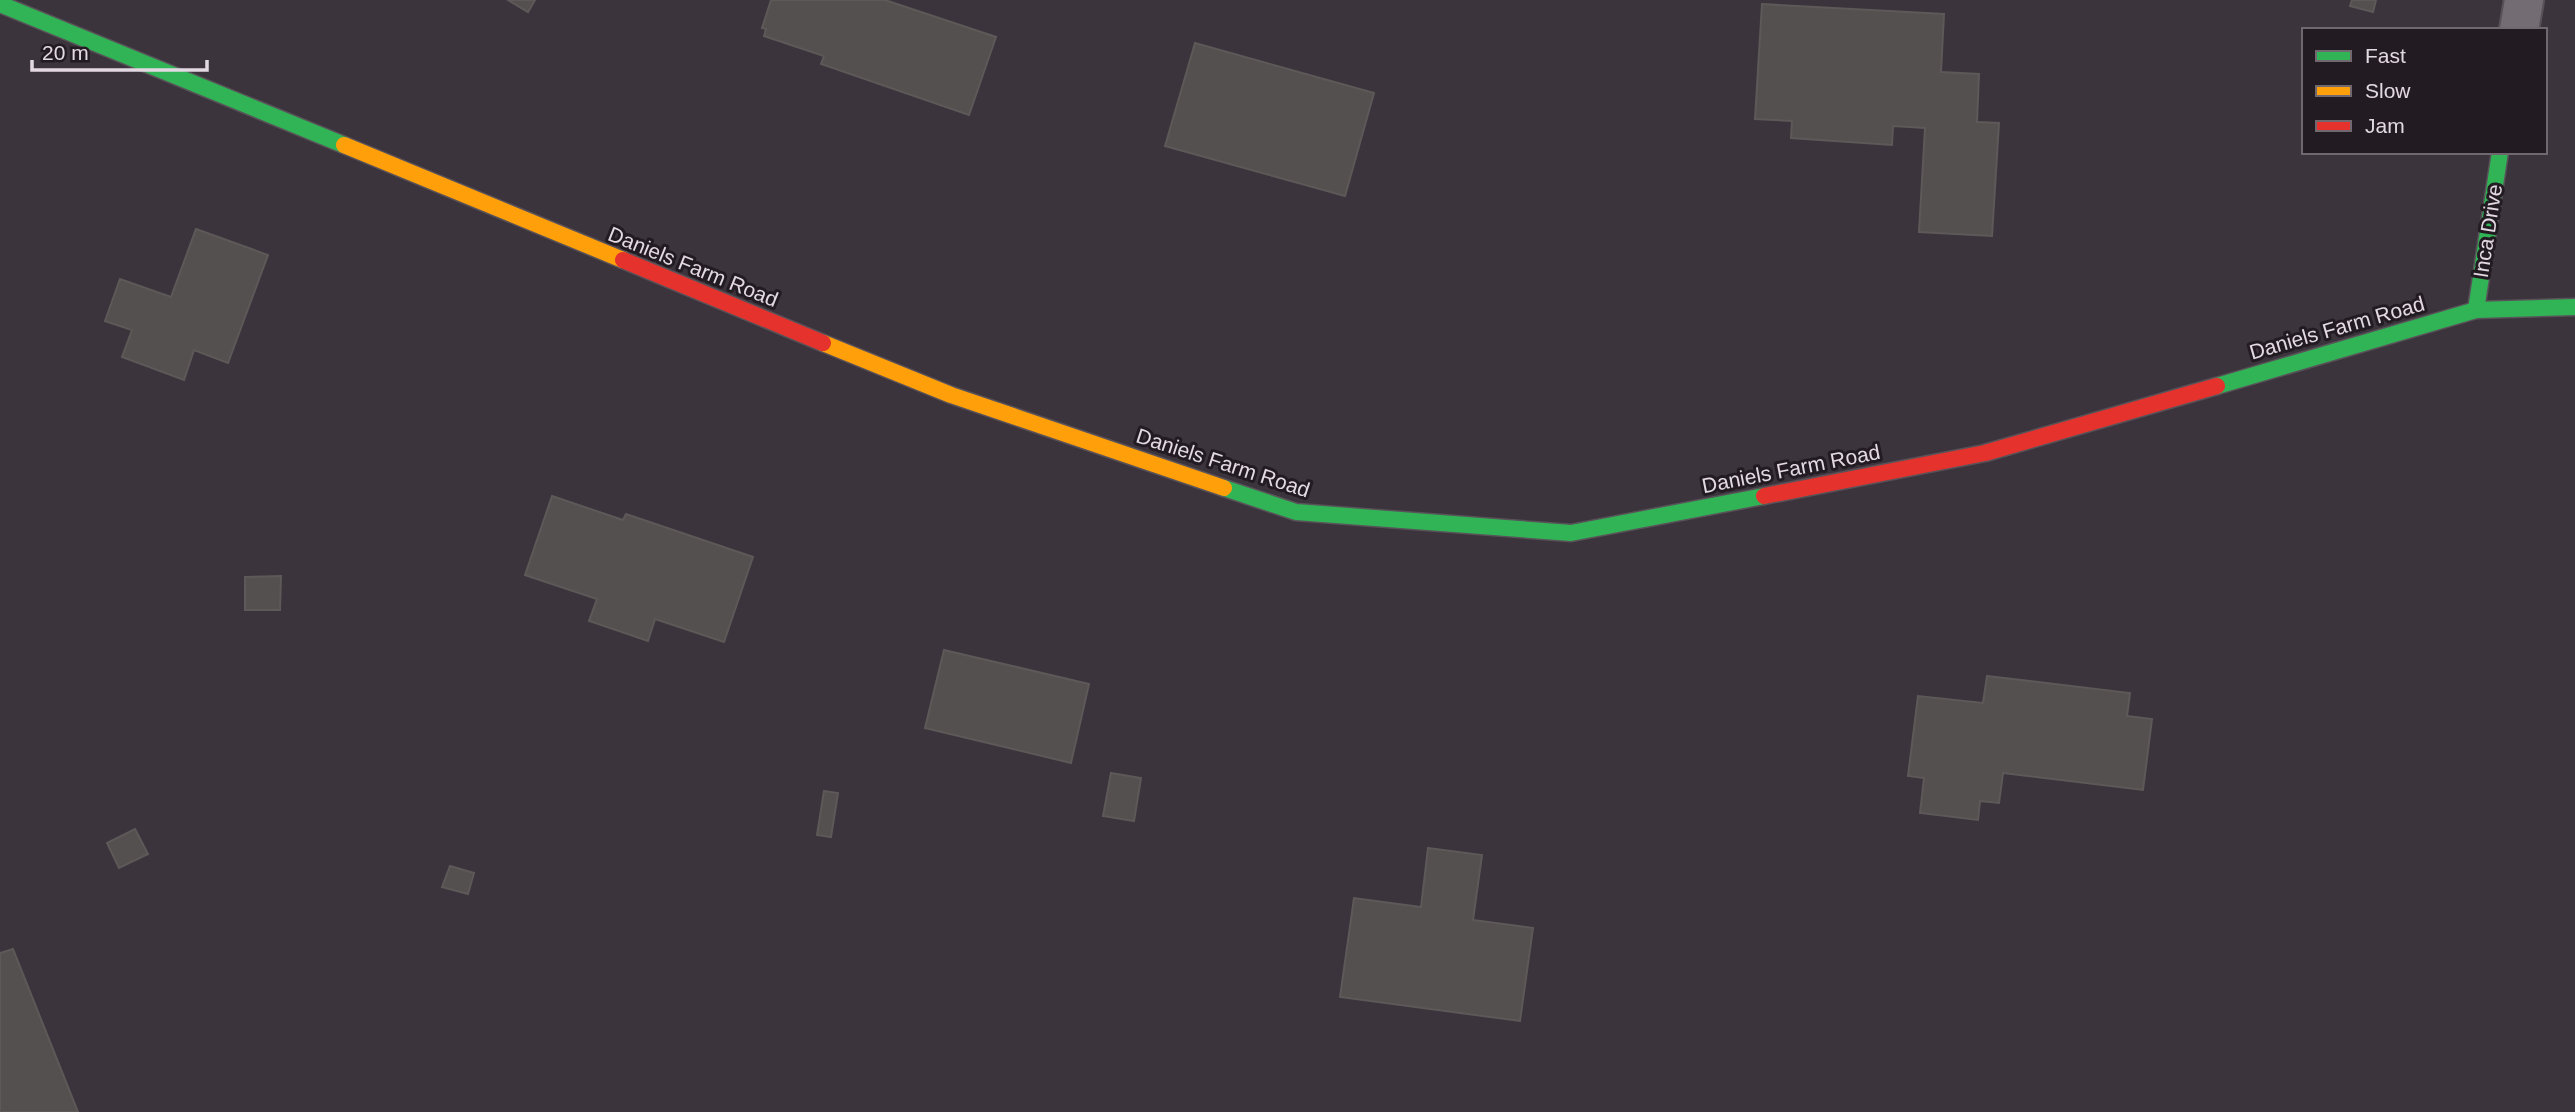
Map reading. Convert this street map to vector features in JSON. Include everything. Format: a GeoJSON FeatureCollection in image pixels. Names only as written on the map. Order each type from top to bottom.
{"type":"FeatureCollection","features":[{"type":"Feature","properties":{"kind":"main road","name":"Daniels Farm Road"},"geometry":{"type":"LineString","coordinates":[[0,4],[951,395],[1296,512],[1571,533],[1985,453],[2476,310],[2575,307]]}},
{"type":"Feature","properties":{"kind":"main road","name":"Inca Drive"},"geometry":{"type":"LineString","coordinates":[[2476,310],[2500,154]]}},
{"type":"Feature","properties":{"kind":"street"},"geometry":{"type":"LineString","coordinates":[[2519,28],[2524,0]]}},
{"type":"Feature","properties":{"kind":"building"},"geometry":{"type":"Polygon","coordinates":[[[508,0],[535,0],[528,12],[508,0]]]}},
{"type":"Feature","properties":{"kind":"building"},"geometry":{"type":"Polygon","coordinates":[[[771,0],[885,0],[996,37],[969,115],[821,64],[824,56],[764,36],[766,29],[762,28],[771,0]]]}},
{"type":"Feature","properties":{"kind":"building"},"geometry":{"type":"Polygon","coordinates":[[[2352,0],[2376,0],[2373,12],[2350,6],[2352,0]]]}},
{"type":"Feature","properties":{"kind":"building"},"geometry":{"type":"Polygon","coordinates":[[[1762,4],[1944,14],[1941,72],[1979,74],[1977,122],[1999,123],[1992,236],[1919,232],[1925,128],[1893,126],[1892,145],[1791,138],[1792,121],[1755,119],[1762,4]]]}},
{"type":"Feature","properties":{"kind":"building"},"geometry":{"type":"Polygon","coordinates":[[[1195,43],[1374,93],[1345,196],[1165,146],[1195,43]]]}},
{"type":"Feature","properties":{"kind":"building"},"geometry":{"type":"Polygon","coordinates":[[[196,229],[268,255],[228,363],[194,350],[184,380],[122,357],[132,330],[105,321],[120,279],[171,297],[196,229]]]}},
{"type":"Feature","properties":{"kind":"building"},"geometry":{"type":"Polygon","coordinates":[[[552,496],[623,520],[626,514],[753,557],[724,642],[655,619],[648,641],[589,621],[597,599],[525,575],[552,496]]]}},
{"type":"Feature","properties":{"kind":"building"},"geometry":{"type":"Polygon","coordinates":[[[281,576],[280,610],[245,610],[245,577],[281,576]]]}},
{"type":"Feature","properties":{"kind":"building"},"geometry":{"type":"Polygon","coordinates":[[[944,650],[1089,684],[1071,763],[925,728],[944,650]]]}},
{"type":"Feature","properties":{"kind":"building"},"geometry":{"type":"Polygon","coordinates":[[[1987,676],[2130,693],[2127,716],[2152,719],[2143,790],[2003,773],[1999,803],[1980,801],[1978,820],[1920,813],[1924,778],[1908,776],[1918,696],[1983,703],[1987,676]]]}},
{"type":"Feature","properties":{"kind":"building"},"geometry":{"type":"Polygon","coordinates":[[[1111,773],[1141,778],[1134,821],[1103,816],[1111,773]]]}},
{"type":"Feature","properties":{"kind":"building"},"geometry":{"type":"Polygon","coordinates":[[[824,791],[838,793],[831,837],[817,835],[824,791]]]}},
{"type":"Feature","properties":{"kind":"building"},"geometry":{"type":"Polygon","coordinates":[[[135,829],[148,854],[119,868],[107,843],[135,829]]]}},
{"type":"Feature","properties":{"kind":"building"},"geometry":{"type":"Polygon","coordinates":[[[1428,848],[1482,855],[1473,920],[1533,928],[1520,1021],[1340,997],[1354,898],[1421,907],[1428,848]]]}},
{"type":"Feature","properties":{"kind":"building"},"geometry":{"type":"Polygon","coordinates":[[[450,866],[474,873],[468,894],[442,887],[450,866]]]}},
{"type":"Feature","properties":{"kind":"building"},"geometry":{"type":"Polygon","coordinates":[[[13,949],[78,1112],[0,1112],[0,953],[13,949]]]}},
{"type":"Feature","properties":{"kind":"traffic: fast"},"geometry":{"type":"LineString","coordinates":[[0,4],[344,145]]}},
{"type":"Feature","properties":{"kind":"traffic: fast"},"geometry":{"type":"LineString","coordinates":[[2476,310],[2500,154]]}},
{"type":"Feature","properties":{"kind":"traffic: fast"},"geometry":{"type":"LineString","coordinates":[[2217,386],[2476,310],[2575,307]]}},
{"type":"Feature","properties":{"kind":"traffic: fast"},"geometry":{"type":"LineString","coordinates":[[1224,488],[1296,512],[1571,533],[1764,496]]}},
{"type":"Feature","properties":{"kind":"traffic: slow"},"geometry":{"type":"LineString","coordinates":[[344,145],[623,260]]}},
{"type":"Feature","properties":{"kind":"traffic: slow"},"geometry":{"type":"LineString","coordinates":[[823,343],[951,395],[1224,488]]}},
{"type":"Feature","properties":{"kind":"traffic: jam"},"geometry":{"type":"LineString","coordinates":[[623,260],[823,343]]}},
{"type":"Feature","properties":{"kind":"traffic: jam"},"geometry":{"type":"LineString","coordinates":[[1764,496],[1985,453],[2217,386]]}}]}
